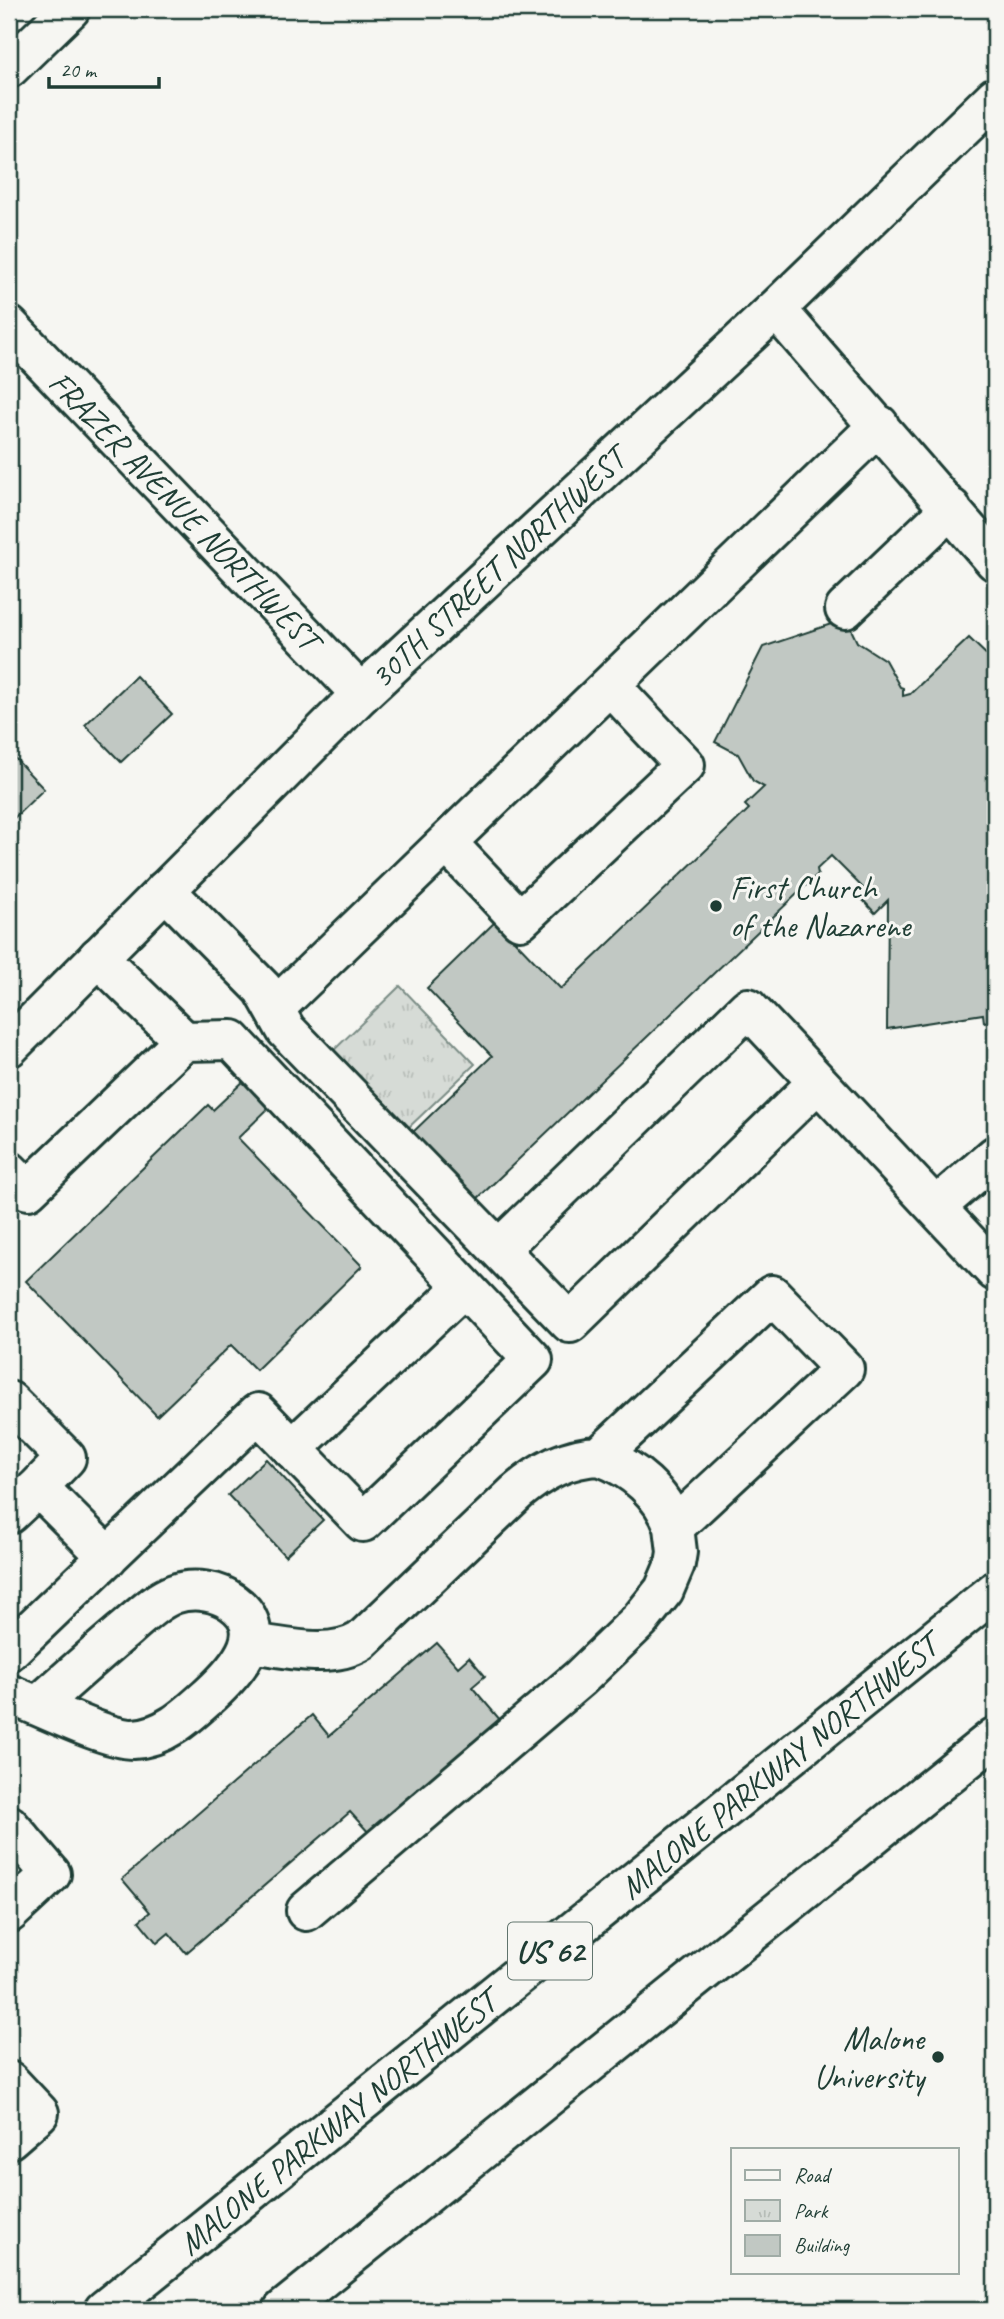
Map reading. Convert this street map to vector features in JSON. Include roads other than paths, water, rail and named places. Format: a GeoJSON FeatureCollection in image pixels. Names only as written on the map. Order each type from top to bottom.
{"type":"FeatureCollection","features":[{"type":"Feature","properties":{"kind":"main road"},"geometry":{"type":"LineString","coordinates":[[9,68],[70,9]]}},
{"type":"Feature","properties":{"kind":"main road","name":"30TH STREET NORTHWEST"},"geometry":{"type":"LineString","coordinates":[[9,1047],[361,694],[776,309],[995,97]]}},
{"type":"Feature","properties":{"kind":"main road"},"geometry":{"type":"LineString","coordinates":[[776,309],[995,561]]}},
{"type":"Feature","properties":{"kind":"main road","name":"FRAZER AVENUE NORTHWEST"},"geometry":{"type":"LineString","coordinates":[[9,326],[361,694]]}},
{"type":"Feature","properties":{"kind":"main road"},"geometry":{"type":"LineString","coordinates":[[275,1008],[879,425]]}},
{"type":"Feature","properties":{"kind":"main road"},"geometry":{"type":"LineString","coordinates":[[845,609],[950,509]]}},
{"type":"Feature","properties":{"kind":"main road"},"geometry":{"type":"LineString","coordinates":[[447,843],[520,920],[685,765],[610,685]]}},
{"type":"Feature","properties":{"kind":"main road"},"geometry":{"type":"LineString","coordinates":[[164,890],[263,989],[286,1030],[570,1322],[818,1082]]}},
{"type":"Feature","properties":{"kind":"main road"},"geometry":{"type":"LineString","coordinates":[[99,957],[184,1041]]}},
{"type":"Feature","properties":{"kind":"main road"},"geometry":{"type":"LineString","coordinates":[[499,1249],[748,1008],[995,1271]]}},
{"type":"Feature","properties":{"kind":"main road"},"geometry":{"type":"LineString","coordinates":[[9,1171],[28,1190],[184,1041],[232,1040],[533,1360],[363,1522],[258,1413],[9,1651]]}},
{"type":"Feature","properties":{"kind":"main road"},"geometry":{"type":"LineString","coordinates":[[936,1207],[995,1156]]}},
{"type":"Feature","properties":{"kind":"main road"},"geometry":{"type":"LineString","coordinates":[[292,1449],[464,1287]]}},
{"type":"Feature","properties":{"kind":"main road"},"geometry":{"type":"LineString","coordinates":[[250,1643],[328,1651],[353,1646],[375,1629],[517,1492],[536,1477],[568,1461],[600,1456],[772,1295],[844,1369],[674,1527]]}},
{"type":"Feature","properties":{"kind":"main road"},"geometry":{"type":"LineString","coordinates":[[9,1401],[66,1458],[9,1514]]}},
{"type":"Feature","properties":{"kind":"main road"},"geometry":{"type":"LineString","coordinates":[[306,1911],[580,1678],[640,1620],[664,1590],[677,1552],[674,1527],[663,1505],[649,1487],[626,1469],[600,1456]]}},
{"type":"Feature","properties":{"kind":"main road"},"geometry":{"type":"LineString","coordinates":[[38,1487],[108,1557]]}},
{"type":"Feature","properties":{"kind":"main road"},"geometry":{"type":"LineString","coordinates":[[185,1591],[209,1592],[231,1601],[247,1620],[250,1643],[242,1663],[181,1720],[146,1738],[130,1739],[110,1735],[24,1700],[174,1594],[185,1591]]}},
{"type":"Feature","properties":{"kind":"main road","name":"MALONE PARKWAY NORTHWEST"},"geometry":{"type":"LineString","coordinates":[[104,2310],[995,1591]]}},
{"type":"Feature","properties":{"kind":"main road"},"geometry":{"type":"LineString","coordinates":[[283,2310],[995,1737]]}},
{"type":"Feature","properties":{"kind":"main road"},"geometry":{"type":"LineString","coordinates":[[9,1825],[51,1874],[9,1913]]}},
{"type":"Feature","properties":{"kind":"main road"},"geometry":{"type":"LineString","coordinates":[[9,2081],[39,2113],[9,2139]]}},
{"type":"Feature","properties":{"kind":"place","name":"First Church of the Nazarene"},"geometry":{"type":"Point","coordinates":[716,906]}},
{"type":"Feature","properties":{"kind":"place","name":"Malone University"},"geometry":{"type":"Point","coordinates":[938,2057]}}]}
